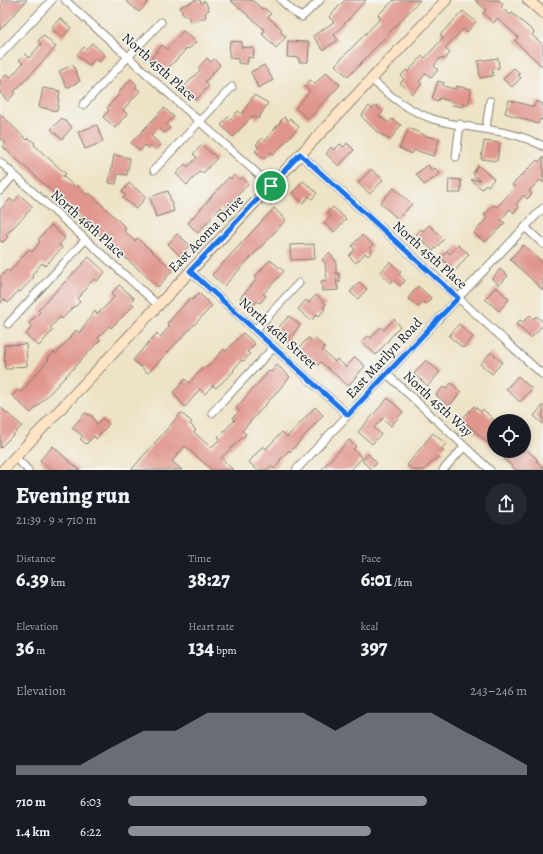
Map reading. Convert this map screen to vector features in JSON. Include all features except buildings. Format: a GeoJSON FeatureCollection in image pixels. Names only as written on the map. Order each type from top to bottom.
{"type":"FeatureCollection","features":[{"type":"Feature","properties":{"kind":"street"},"geometry":{"type":"LineString","coordinates":[[0,55],[52,0]]}},
{"type":"Feature","properties":{"kind":"street","name":"North 45th Place"},"geometry":{"type":"LineString","coordinates":[[65,0],[271,186]]}},
{"type":"Feature","properties":{"kind":"street"},"geometry":{"type":"LineString","coordinates":[[281,0],[296,14],[302,17],[320,0]]}},
{"type":"Feature","properties":{"kind":"street","name":"East Acoma Drive"},"geometry":{"type":"LineString","coordinates":[[3,470],[446,0]]}},
{"type":"Feature","properties":{"kind":"street"},"geometry":{"type":"LineString","coordinates":[[528,0],[543,14]]}},
{"type":"Feature","properties":{"kind":"street"},"geometry":{"type":"LineString","coordinates":[[83,105],[161,22]]}},
{"type":"Feature","properties":{"kind":"street"},"geometry":{"type":"LineString","coordinates":[[371,79],[406,107],[434,119],[519,135],[543,146]]}},
{"type":"Feature","properties":{"kind":"street"},"geometry":{"type":"LineString","coordinates":[[154,170],[232,87]]}},
{"type":"Feature","properties":{"kind":"street"},"geometry":{"type":"LineString","coordinates":[[486,128],[490,101]]}},
{"type":"Feature","properties":{"kind":"street"},"geometry":{"type":"LineString","coordinates":[[456,157],[460,124]]}},
{"type":"Feature","properties":{"kind":"street","name":"North 45th Place"},"geometry":{"type":"LineString","coordinates":[[300,154],[543,374]]}},
{"type":"Feature","properties":{"kind":"street","name":"North 46th Place"},"geometry":{"type":"LineString","coordinates":[[0,162],[158,305]]}},
{"type":"Feature","properties":{"kind":"street"},"geometry":{"type":"LineString","coordinates":[[0,191],[14,175]]}},
{"type":"Feature","properties":{"kind":"street","name":"East Marilyn Road"},"geometry":{"type":"LineString","coordinates":[[296,470],[543,208]]}},
{"type":"Feature","properties":{"kind":"street"},"geometry":{"type":"LineString","coordinates":[[525,227],[543,244]]}},
{"type":"Feature","properties":{"kind":"street"},"geometry":{"type":"LineString","coordinates":[[8,324],[85,240]]}},
{"type":"Feature","properties":{"kind":"street","name":"North 46th Street"},"geometry":{"type":"LineString","coordinates":[[190,271],[348,415]]}},
{"type":"Feature","properties":{"kind":"street"},"geometry":{"type":"LineString","coordinates":[[255,330],[299,283]]}},
{"type":"Feature","properties":{"kind":"street"},"geometry":{"type":"LineString","coordinates":[[212,413],[274,347]]}},
{"type":"Feature","properties":{"kind":"street","name":"North 45th Way"},"geometry":{"type":"LineString","coordinates":[[387,374],[490,470]]}},
{"type":"Feature","properties":{"kind":"street"},"geometry":{"type":"LineString","coordinates":[[443,470],[464,447]]}},
{"type":"Feature","properties":{"kind":"street"},"geometry":{"type":"LineString","coordinates":[[15,457],[28,470]]}},
{"type":"Feature","properties":{"kind":"route"},"geometry":{"type":"LineString","coordinates":[[300,154],[458,298],[348,415],[190,271],[271,186],[300,154]]}}]}
